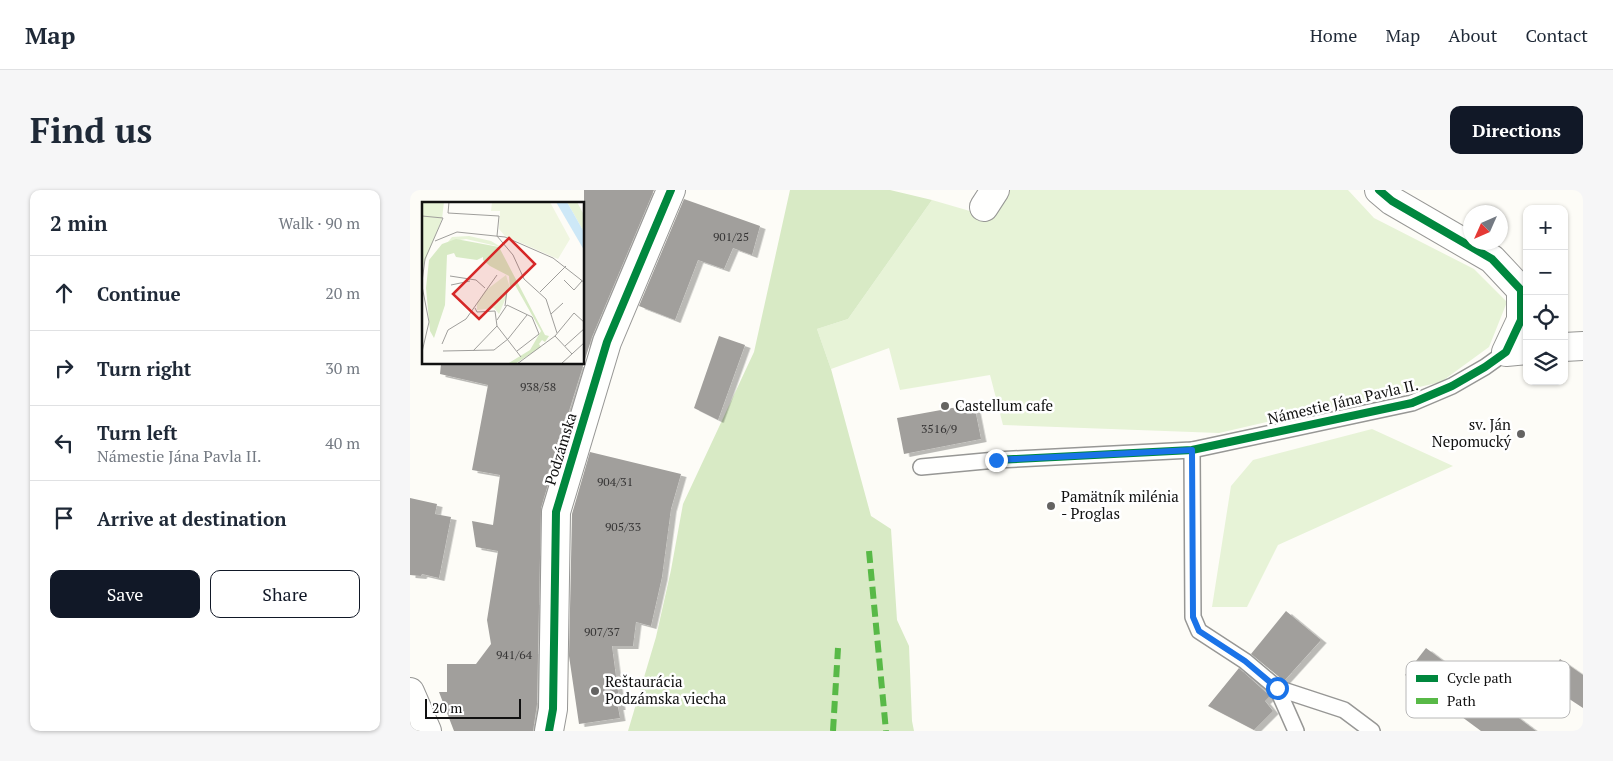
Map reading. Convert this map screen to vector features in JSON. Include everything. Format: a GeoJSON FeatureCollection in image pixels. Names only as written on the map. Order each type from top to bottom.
{"type":"FeatureCollection","features":[{"type":"Feature","properties":{"kind":"street","name":"Podzámska"},"geometry":{"type":"LineString","coordinates":[[549,731],[553,709],[556,512],[607,342],[672,190]]}},
{"type":"Feature","properties":{"kind":"street","name":"Námestie Jána Pavla II."},"geometry":{"type":"LineString","coordinates":[[1379,190],[1392,201],[1492,259],[1521,290],[1521,320],[1517,351]]}},
{"type":"Feature","properties":{"kind":"street"},"geometry":{"type":"LineString","coordinates":[[1568,347],[1583,346]]}},
{"type":"Feature","properties":{"kind":"street"},"geometry":{"type":"LineString","coordinates":[[410,692],[427,731]]}},
{"type":"Feature","properties":{"kind":"lane","name":"Námestie Jána Pavla II."},"geometry":{"type":"LineString","coordinates":[[921,466],[996,460],[1192,450],[1412,403],[1452,386],[1517,351]]}},
{"type":"Feature","properties":{"kind":"lane"},"geometry":{"type":"LineString","coordinates":[[1192,450],[1193,617],[1199,631],[1245,661],[1277,688],[1344,710],[1372,731]]}},
{"type":"Feature","properties":{"kind":"lane"},"geometry":{"type":"LineString","coordinates":[[1277,688],[1296,731]]}},
{"type":"Feature","properties":{"kind":"green space"},"geometry":{"type":"Polygon","coordinates":[[[790,190],[890,190],[932,200],[848,319],[817,329],[831,369],[871,516],[891,529],[897,620],[909,646],[914,731],[628,731],[656,637],[683,504],[754,352],[790,190]]]}},
{"type":"Feature","properties":{"kind":"green space"},"geometry":{"type":"Polygon","coordinates":[[[1006,190],[1348,190],[1374,218],[1474,269],[1507,302],[1489,347],[1441,382],[1219,433],[1003,425],[990,375],[900,390],[889,348],[831,369],[817,329],[848,319],[932,200],[987,216],[1006,190]]]}},
{"type":"Feature","properties":{"kind":"green space"},"geometry":{"type":"Polygon","coordinates":[[[1372,429],[1453,466],[1278,545],[1247,607],[1212,607],[1231,486],[1253,460],[1372,429]]]}},
{"type":"Feature","properties":{"kind":"building"},"geometry":{"type":"Polygon","coordinates":[[[584,190],[654,190],[592,337],[585,360],[584,190]]]}},
{"type":"Feature","properties":{"kind":"building"},"geometry":{"type":"Polygon","coordinates":[[[684,199],[760,226],[752,255],[733,248],[724,269],[698,260],[675,320],[639,306],[684,199]]]}},
{"type":"Feature","properties":{"kind":"building"},"geometry":{"type":"Polygon","coordinates":[[[719,336],[745,345],[718,420],[694,408],[719,336]]]}},
{"type":"Feature","properties":{"kind":"building"},"geometry":{"type":"Polygon","coordinates":[[[441,365],[584,365],[541,508],[537,704],[533,731],[454,731],[439,692],[447,692],[447,664],[476,664],[491,644],[487,620],[498,551],[476,547],[472,521],[493,525],[500,475],[472,470],[488,385],[440,374],[441,365]]]}},
{"type":"Feature","properties":{"kind":"building"},"geometry":{"type":"Polygon","coordinates":[[[974,404],[981,439],[904,454],[897,418],[974,404]]]}},
{"type":"Feature","properties":{"kind":"building"},"geometry":{"type":"Polygon","coordinates":[[[590,452],[681,474],[671,509],[662,577],[651,626],[636,622],[633,646],[612,646],[620,718],[579,724],[569,656],[572,514],[590,452]]]}},
{"type":"Feature","properties":{"kind":"building"},"geometry":{"type":"Polygon","coordinates":[[[410,498],[437,504],[435,514],[451,517],[439,578],[422,574],[421,576],[410,575],[410,498]]]}},
{"type":"Feature","properties":{"kind":"building"},"geometry":{"type":"Polygon","coordinates":[[[1286,611],[1321,640],[1284,681],[1251,654],[1286,611]]]}},
{"type":"Feature","properties":{"kind":"building"},"geometry":{"type":"Polygon","coordinates":[[[1426,648],[1443,661],[1416,661],[1426,648]]]}},
{"type":"Feature","properties":{"kind":"building"},"geometry":{"type":"Polygon","coordinates":[[[1570,666],[1583,675],[1583,708],[1570,699],[1570,666]]]}},
{"type":"Feature","properties":{"kind":"building"},"geometry":{"type":"Polygon","coordinates":[[[1239,668],[1270,696],[1265,701],[1273,711],[1254,730],[1208,706],[1239,668]]]}},
{"type":"Feature","properties":{"kind":"building"},"geometry":{"type":"Polygon","coordinates":[[[1463,718],[1519,718],[1536,731],[1481,731],[1463,718]]]}},
{"type":"Feature","properties":{"kind":"marked path"},"geometry":{"type":"LineString","coordinates":[[869,551],[886,731]]}},
{"type":"Feature","properties":{"kind":"marked path"},"geometry":{"type":"LineString","coordinates":[[833,731],[838,648]]}},
{"type":"Feature","properties":{"kind":"cycle path"},"geometry":{"type":"LineString","coordinates":[[549,731],[553,709],[556,512],[607,342],[671,190]]}},
{"type":"Feature","properties":{"kind":"cycle path"},"geometry":{"type":"LineString","coordinates":[[996,460],[1192,450],[1412,403],[1452,386],[1485,367],[1506,352],[1521,320],[1521,290],[1492,259],[1392,201],[1379,190]]}},
{"type":"Feature","properties":{"kind":"place","name":"Castellum cafe"},"geometry":{"type":"Point","coordinates":[945,406]}},
{"type":"Feature","properties":{"kind":"place","name":"sv. Ján Nepomucký"},"geometry":{"type":"Point","coordinates":[1521,434]}},
{"type":"Feature","properties":{"kind":"place","name":"Pamätník milénia - Proglas"},"geometry":{"type":"Point","coordinates":[1051,506]}},
{"type":"Feature","properties":{"kind":"place","name":"Reštaurácia Podzámska viecha"},"geometry":{"type":"Point","coordinates":[595,691]}},
{"type":"Feature","properties":{"kind":"route"},"geometry":{"type":"LineString","coordinates":[[996,460],[1192,450],[1193,617],[1199,631],[1245,661],[1277,688]]}}]}
